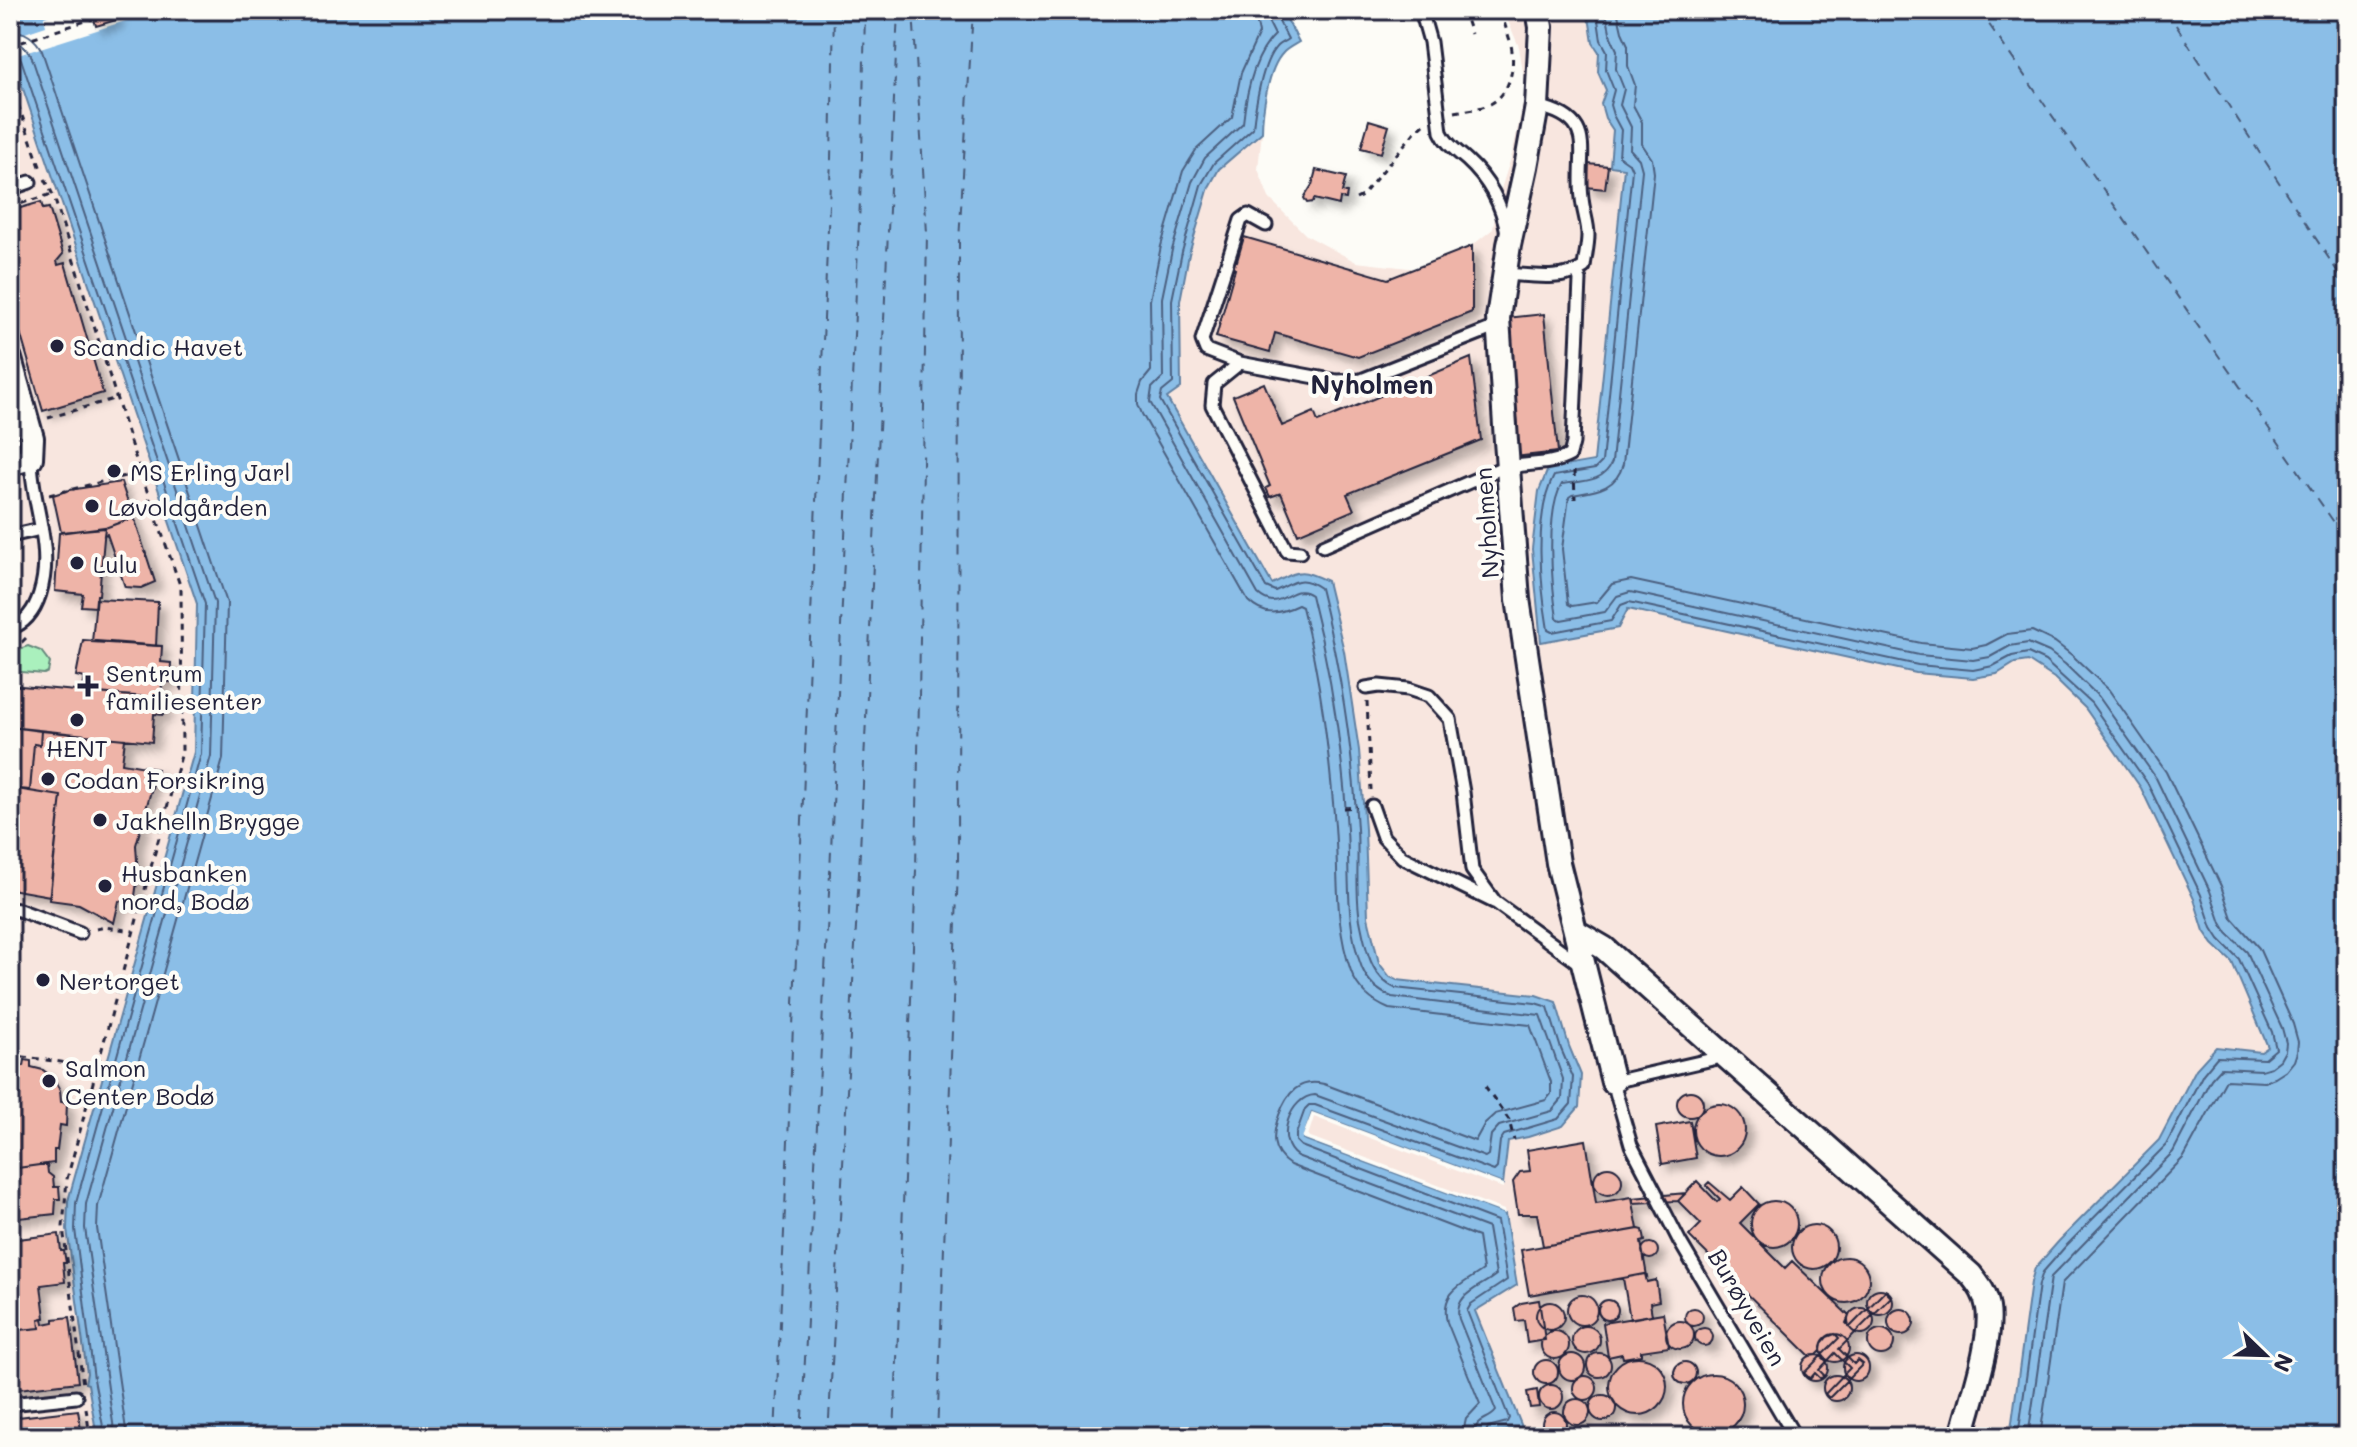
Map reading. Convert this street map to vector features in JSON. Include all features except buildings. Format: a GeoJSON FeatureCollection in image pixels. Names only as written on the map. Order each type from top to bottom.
{"type":"FeatureCollection","features":[{"type":"Feature","properties":{"kind":"street","name":"Nyholmen"},"geometry":{"type":"LineString","coordinates":[[1538,10],[1541,27],[1537,106],[1509,245],[1498,326],[1518,599],[1558,863],[1598,1028]]}},
{"type":"Feature","properties":{"kind":"street"},"geometry":{"type":"LineString","coordinates":[[10,359],[31,433],[20,461]]}},
{"type":"Feature","properties":{"kind":"street"},"geometry":{"type":"LineString","coordinates":[[1575,931],[1604,948],[1971,1275],[1982,1289],[1988,1308],[1988,1337],[1962,1437]]}},
{"type":"Feature","properties":{"kind":"street","name":"Burøyveien"},"geometry":{"type":"LineString","coordinates":[[1598,1028],[1613,1082]]}},
{"type":"Feature","properties":{"kind":"lane"},"geometry":{"type":"LineString","coordinates":[[1421,10],[1430,42],[1441,132],[1445,141],[1480,173],[1500,204],[1509,245]]}},
{"type":"Feature","properties":{"kind":"lane"},"geometry":{"type":"LineString","coordinates":[[1504,274],[1557,275],[1577,272],[1584,267],[1588,235],[1581,196],[1583,146],[1578,129],[1566,116],[1556,110],[1537,106]]}},
{"type":"Feature","properties":{"kind":"lane"},"geometry":{"type":"LineString","coordinates":[[10,189],[30,182]]}},
{"type":"Feature","properties":{"kind":"lane"},"geometry":{"type":"LineString","coordinates":[[1266,225],[1248,215],[1241,220],[1202,340],[1206,350],[1240,363],[1337,381],[1361,380],[1498,326]]}},
{"type":"Feature","properties":{"kind":"lane"},"geometry":{"type":"LineString","coordinates":[[1323,546],[1508,466],[1561,460],[1570,455],[1580,280],[1577,272]]}},
{"type":"Feature","properties":{"kind":"lane"},"geometry":{"type":"LineString","coordinates":[[1240,363],[1214,384],[1212,405],[1287,551],[1300,552]]}},
{"type":"Feature","properties":{"kind":"lane"},"geometry":{"type":"LineString","coordinates":[[10,628],[28,618],[40,592],[45,560],[32,485],[20,461]]}},
{"type":"Feature","properties":{"kind":"lane"},"geometry":{"type":"LineString","coordinates":[[10,536],[41,529]]}},
{"type":"Feature","properties":{"kind":"lane"},"geometry":{"type":"LineString","coordinates":[[1366,688],[1408,689],[1429,696],[1450,719],[1472,870],[1495,902]]}},
{"type":"Feature","properties":{"kind":"lane"},"geometry":{"type":"LineString","coordinates":[[1372,806],[1383,837],[1402,857],[1495,902],[1584,967]]}},
{"type":"Feature","properties":{"kind":"lane"},"geometry":{"type":"LineString","coordinates":[[10,909],[80,933]]}},
{"type":"Feature","properties":{"kind":"lane"},"geometry":{"type":"LineString","coordinates":[[1613,1082],[1726,1056]]}},
{"type":"Feature","properties":{"kind":"lane","name":"Burøyveien"},"geometry":{"type":"LineString","coordinates":[[1613,1082],[1631,1145],[1680,1242],[1795,1437]]}},
{"type":"Feature","properties":{"kind":"lane"},"geometry":{"type":"LineString","coordinates":[[10,1404],[80,1397]]}},
{"type":"Feature","properties":{"kind":"path"},"geometry":{"type":"LineString","coordinates":[[10,46],[119,10]]}},
{"type":"Feature","properties":{"kind":"path"},"geometry":{"type":"LineString","coordinates":[[1463,10],[1471,34]]}},
{"type":"Feature","properties":{"kind":"path"},"geometry":{"type":"LineString","coordinates":[[1356,199],[1362,196],[1425,123],[1440,116],[1491,104],[1507,90],[1512,70],[1510,42],[1502,10]]}},
{"type":"Feature","properties":{"kind":"path"},"geometry":{"type":"LineString","coordinates":[[10,82],[52,194],[181,588],[182,752],[67,1179],[63,1227],[83,1386]]}},
{"type":"Feature","properties":{"kind":"path"},"geometry":{"type":"LineString","coordinates":[[10,207],[52,194]]}},
{"type":"Feature","properties":{"kind":"path"},"geometry":{"type":"LineString","coordinates":[[42,419],[117,398]]}},
{"type":"Feature","properties":{"kind":"path"},"geometry":{"type":"LineString","coordinates":[[1573,464],[1575,499]]}},
{"type":"Feature","properties":{"kind":"path"},"geometry":{"type":"LineString","coordinates":[[49,495],[141,472]]}},
{"type":"Feature","properties":{"kind":"path"},"geometry":{"type":"LineString","coordinates":[[10,488],[16,489]]}},
{"type":"Feature","properties":{"kind":"path"},"geometry":{"type":"LineString","coordinates":[[1366,688],[1372,806]]}},
{"type":"Feature","properties":{"kind":"path"},"geometry":{"type":"LineString","coordinates":[[80,933],[105,927],[133,931]]}},
{"type":"Feature","properties":{"kind":"path"},"geometry":{"type":"LineString","coordinates":[[10,1055],[97,1067]]}},
{"type":"Feature","properties":{"kind":"path"},"geometry":{"type":"LineString","coordinates":[[1485,1086],[1509,1120],[1514,1140]]}},
{"type":"Feature","properties":{"kind":"path"},"geometry":{"type":"LineString","coordinates":[[80,1397],[90,1437]]}},
{"type":"Feature","properties":{"kind":"shaded area"},"geometry":{"type":"Polygon","coordinates":[[[1507,10],[1583,10],[1590,23],[1593,43],[1599,52],[1598,72],[1606,90],[1605,118],[1613,130],[1610,165],[1624,168],[1594,461],[1548,469],[1539,492],[1532,549],[1628,609],[1916,673],[1997,674],[2015,663],[2028,661],[2040,667],[2085,708],[2141,788],[2194,899],[2204,931],[2232,962],[2265,1035],[2268,1047],[2261,1052],[2216,1047],[2212,1050],[2196,1069],[2159,1140],[2035,1268],[2010,1437],[1475,1437],[1522,1427],[1475,1311],[1302,1138],[1312,1112],[1508,1141],[1581,1075],[1556,1002],[1536,995],[1397,980],[1390,977],[1379,963],[1368,917],[1359,750],[1344,651],[1292,573],[1273,584],[1167,398],[1181,388],[1180,301],[1189,254],[1209,187],[1219,169],[1262,132],[1258,169],[1269,198],[1306,235],[1356,262],[1417,269],[1474,244],[1493,229],[1526,90],[1519,47],[1508,21],[1507,10]]]}},
{"type":"Feature","properties":{"kind":"shaded area"},"geometry":{"type":"Polygon","coordinates":[[[10,50],[197,604],[194,752],[68,1201],[67,1229],[86,1383],[97,1437],[10,1437],[10,50]]]}},
{"type":"Feature","properties":{"kind":"green space"},"geometry":{"type":"Polygon","coordinates":[[[28,646],[41,651],[50,663],[48,672],[10,671],[10,652],[28,646]]]}},
{"type":"Feature","properties":{"kind":"water"},"geometry":{"type":"Polygon","coordinates":[[[10,10],[1282,10],[1299,42],[1284,52],[1273,69],[1262,132],[1219,169],[1209,187],[1189,254],[1180,301],[1181,388],[1167,398],[1272,584],[1299,572],[1327,581],[1344,651],[1359,750],[1368,917],[1379,963],[1390,977],[1397,980],[1536,995],[1556,1002],[1581,1075],[1579,1107],[1563,1126],[1508,1141],[1503,1184],[1312,1112],[1303,1139],[1505,1214],[1517,1285],[1475,1311],[1522,1427],[1475,1437],[97,1437],[88,1384],[85,1383],[87,1373],[67,1229],[68,1201],[194,752],[197,604],[10,50],[10,10]]]}},
{"type":"Feature","properties":{"kind":"water"},"geometry":{"type":"Polygon","coordinates":[[[1583,10],[2347,10],[2347,1437],[2010,1437],[2035,1268],[2159,1140],[2196,1069],[2216,1047],[2261,1052],[2268,1047],[2232,962],[2204,931],[2194,899],[2141,788],[2085,708],[2054,678],[2028,661],[2015,663],[1997,674],[1973,678],[1916,673],[1628,609],[1618,628],[1541,642],[1532,549],[1539,491],[1548,469],[1594,461],[1624,168],[1610,166],[1613,130],[1601,104],[1606,90],[1598,72],[1599,52],[1593,43],[1590,23],[1583,10]]]}},
{"type":"Feature","properties":{"kind":"pier"},"geometry":{"type":"Polygon","coordinates":[[[66,10],[160,10],[12,57],[10,38],[46,26],[44,17],[66,10]]]}},
{"type":"Feature","properties":{"kind":"pier"},"geometry":{"type":"Polygon","coordinates":[[[1312,1112],[1503,1184],[1503,1188],[1314,1117],[1308,1136],[1504,1210],[1505,1214],[1302,1138],[1312,1112]]]}},
{"type":"Feature","properties":{"kind":"ferry route"},"geometry":{"type":"LineString","coordinates":[[775,1437],[831,159],[834,10]]}},
{"type":"Feature","properties":{"kind":"ferry route"},"geometry":{"type":"LineString","coordinates":[[801,1437],[830,873],[862,156],[865,10]]}},
{"type":"Feature","properties":{"kind":"ferry route"},"geometry":{"type":"LineString","coordinates":[[828,1437],[859,873],[898,10]]}},
{"type":"Feature","properties":{"kind":"ferry route"},"geometry":{"type":"LineString","coordinates":[[894,1437],[916,870],[927,233],[913,10]]}},
{"type":"Feature","properties":{"kind":"ferry route"},"geometry":{"type":"LineString","coordinates":[[937,1437],[958,868],[959,241],[973,10]]}},
{"type":"Feature","properties":{"kind":"ferry route"},"geometry":{"type":"LineString","coordinates":[[1979,10],[2347,541]]}},
{"type":"Feature","properties":{"kind":"ferry route"},"geometry":{"type":"LineString","coordinates":[[2166,10],[2347,286]]}},
{"type":"Feature","properties":{"kind":"place","name":"Scandic Havet"},"geometry":{"type":"Point","coordinates":[57,346]}},
{"type":"Feature","properties":{"kind":"place","name":"MS Erling Jarl"},"geometry":{"type":"Point","coordinates":[114,471]}},
{"type":"Feature","properties":{"kind":"place","name":"Løvoldgården"},"geometry":{"type":"Point","coordinates":[92,506]}},
{"type":"Feature","properties":{"kind":"place","name":"Lulu"},"geometry":{"type":"Point","coordinates":[77,563]}},
{"type":"Feature","properties":{"kind":"place","name":"Sentrum familiesenter"},"geometry":{"type":"Point","coordinates":[88,686]}},
{"type":"Feature","properties":{"kind":"place","name":"HENT"},"geometry":{"type":"Point","coordinates":[77,720]}},
{"type":"Feature","properties":{"kind":"place","name":"Codan Forsikring"},"geometry":{"type":"Point","coordinates":[48,779]}},
{"type":"Feature","properties":{"kind":"place","name":"Jakhelln Brygge"},"geometry":{"type":"Point","coordinates":[100,820]}},
{"type":"Feature","properties":{"kind":"place","name":"Husbanken nord, Bodø"},"geometry":{"type":"Point","coordinates":[105,886]}},
{"type":"Feature","properties":{"kind":"place","name":"Nertorget"},"geometry":{"type":"Point","coordinates":[43,980]}},
{"type":"Feature","properties":{"kind":"place","name":"Salmon Center Bodø"},"geometry":{"type":"Point","coordinates":[49,1081]}},
{"type":"Feature","properties":{"kind":"district","name":"Nyholmen"},"geometry":{"type":"Point","coordinates":[1372,384]}}]}
